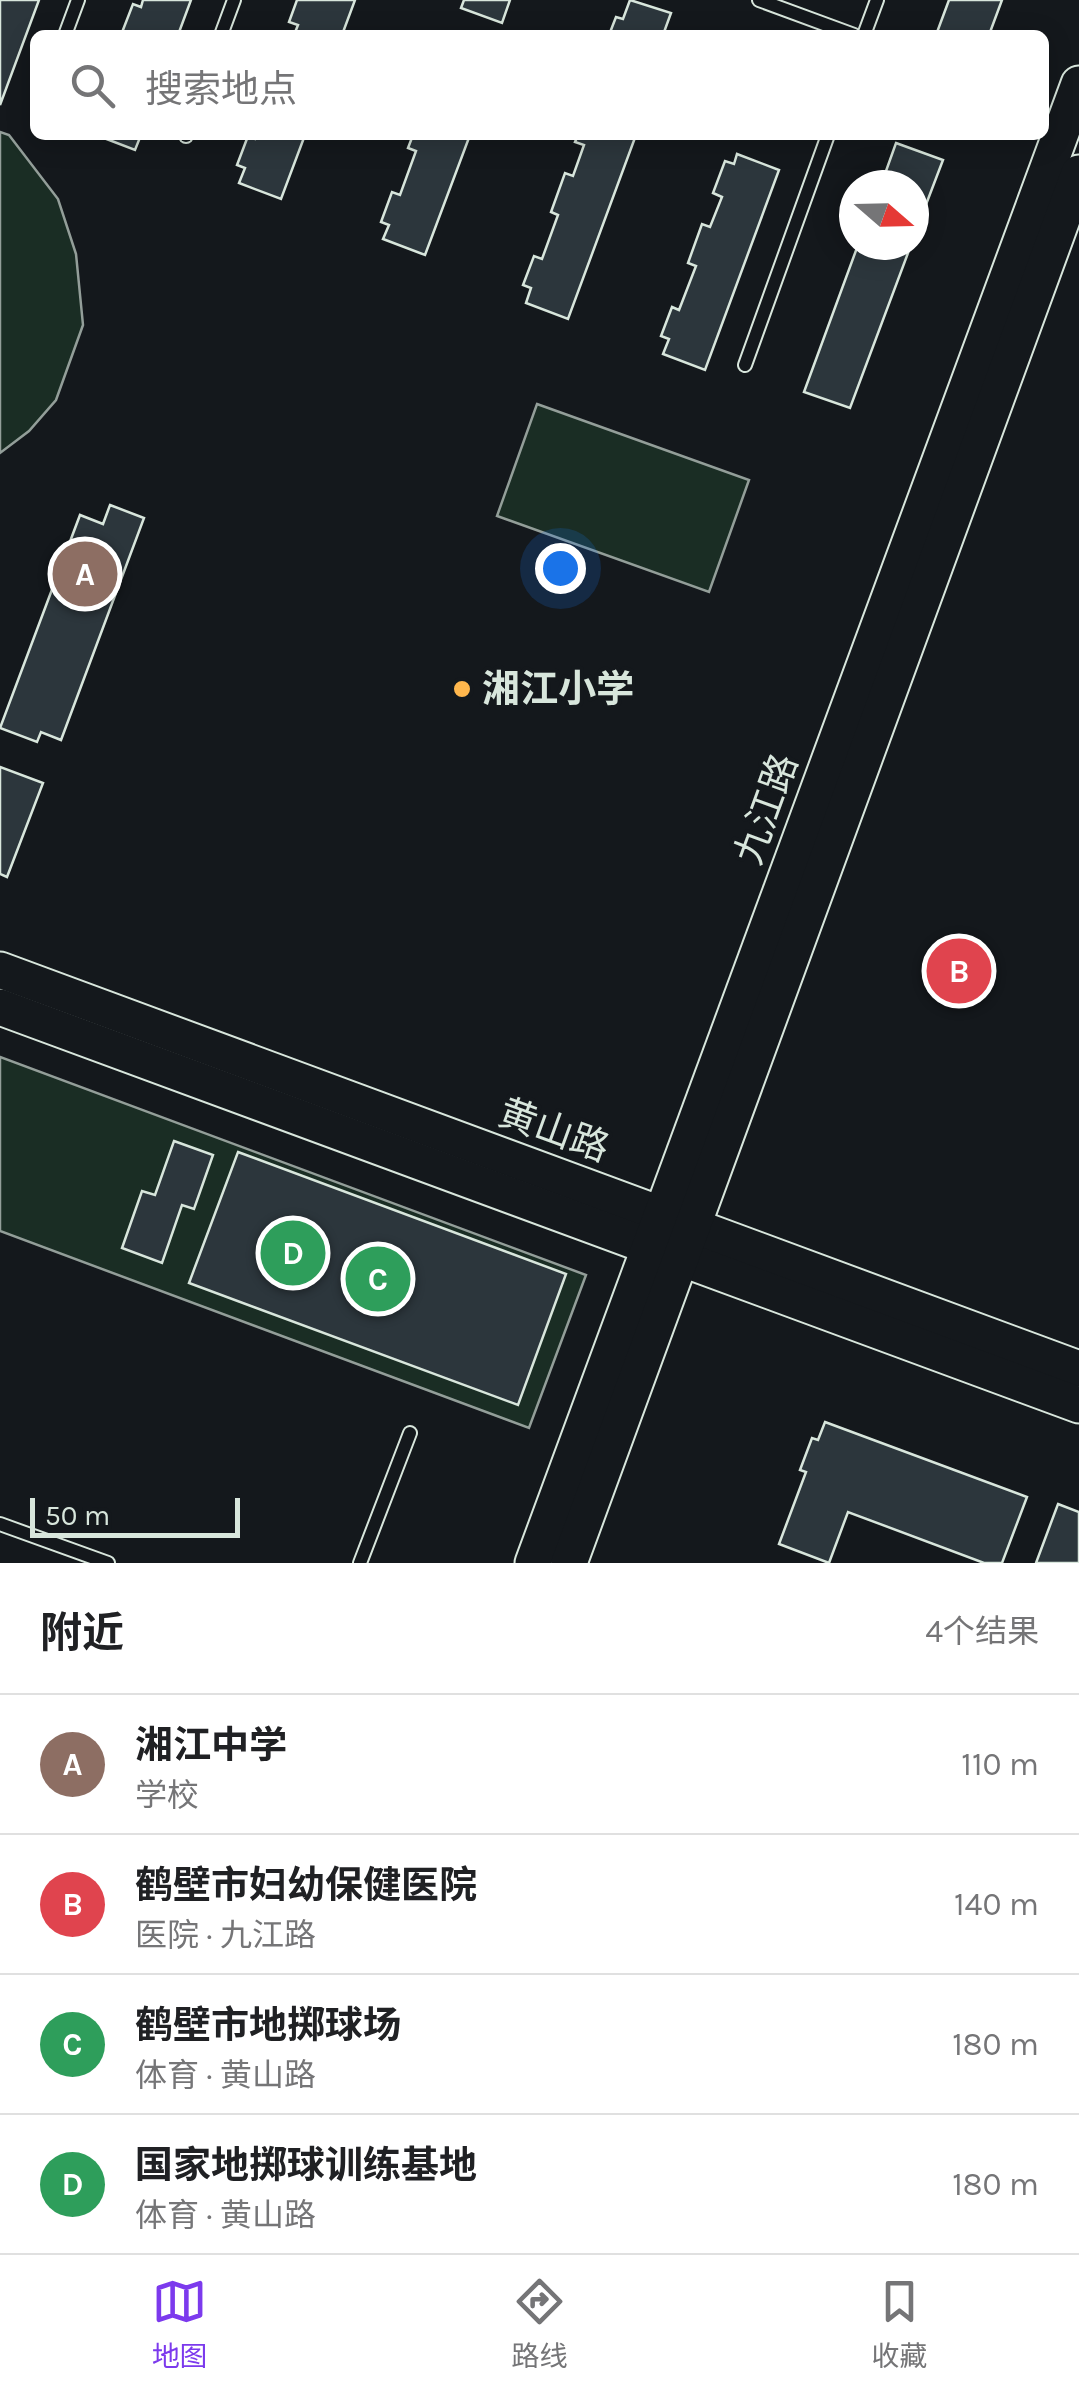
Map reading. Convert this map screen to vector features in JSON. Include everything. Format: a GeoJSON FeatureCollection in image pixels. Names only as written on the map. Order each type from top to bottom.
{"type":"FeatureCollection","features":[{"type":"Feature","properties":{"kind":"street","name":"九江路"},"geometry":{"type":"LineString","coordinates":[[569,1563],[671,1237],[1079,84]]}},
{"type":"Feature","properties":{"kind":"street","name":"九江路"},"geometry":{"type":"LineString","coordinates":[[533,1563],[671,1237],[1079,173]]}},
{"type":"Feature","properties":{"kind":"street","name":"黄山路"},"geometry":{"type":"LineString","coordinates":[[0,970],[671,1237],[1079,1406]]}},
{"type":"Feature","properties":{"kind":"street","name":"黄山路"},"geometry":{"type":"LineString","coordinates":[[0,1007],[671,1237],[1079,1369]]}},
{"type":"Feature","properties":{"kind":"lane"},"geometry":{"type":"LineString","coordinates":[[67,30],[78,0]]}},
{"type":"Feature","properties":{"kind":"lane"},"geometry":{"type":"LineString","coordinates":[[223,30],[234,0]]}},
{"type":"Feature","properties":{"kind":"lane"},"geometry":{"type":"LineString","coordinates":[[759,0],[840,30]]}},
{"type":"Feature","properties":{"kind":"lane"},"geometry":{"type":"LineString","coordinates":[[866,30],[876,0]]}},
{"type":"Feature","properties":{"kind":"lane"},"geometry":{"type":"LineString","coordinates":[[745,364],[826,140]]}},
{"type":"Feature","properties":{"kind":"lane"},"geometry":{"type":"LineString","coordinates":[[360,1563],[410,1433]]}},
{"type":"Feature","properties":{"kind":"lane"},"geometry":{"type":"LineString","coordinates":[[0,1524],[108,1563]]}},
{"type":"Feature","properties":{"kind":"green space"},"geometry":{"type":"Polygon","coordinates":[[[0,132],[9,135],[58,199],[76,254],[83,325],[56,400],[29,431],[0,453],[0,132]]]}},
{"type":"Feature","properties":{"kind":"green space"},"geometry":{"type":"Polygon","coordinates":[[[537,404],[749,480],[709,592],[497,516],[537,404]]]}},
{"type":"Feature","properties":{"kind":"green space"},"geometry":{"type":"Polygon","coordinates":[[[0,1057],[586,1275],[529,1428],[0,1231],[0,1057]]]}},
{"type":"Feature","properties":{"kind":"building"},"geometry":{"type":"Polygon","coordinates":[[[0,0],[39,0],[0,105],[0,0]]]}},
{"type":"Feature","properties":{"kind":"building"},"geometry":{"type":"Polygon","coordinates":[[[143,0],[191,0],[180,30],[123,30],[133,4],[141,7],[143,0]]]}},
{"type":"Feature","properties":{"kind":"building"},"geometry":{"type":"Polygon","coordinates":[[[297,0],[355,0],[344,30],[296,30],[298,25],[289,22],[297,0]]]}},
{"type":"Feature","properties":{"kind":"building"},"geometry":{"type":"Polygon","coordinates":[[[464,0],[510,0],[502,23],[461,8],[464,0]]]}},
{"type":"Feature","properties":{"kind":"building"},"geometry":{"type":"Polygon","coordinates":[[[630,0],[671,13],[665,30],[611,30],[616,17],[623,19],[630,0]]]}},
{"type":"Feature","properties":{"kind":"building"},"geometry":{"type":"Polygon","coordinates":[[[949,0],[1002,0],[991,30],[938,30],[949,0]]]}},
{"type":"Feature","properties":{"kind":"building"},"geometry":{"type":"Polygon","coordinates":[[[109,140],[139,140],[135,150],[109,140]]]}},
{"type":"Feature","properties":{"kind":"building"},"geometry":{"type":"Polygon","coordinates":[[[246,140],[303,140],[281,199],[239,183],[245,168],[237,165],[246,140]]]}},
{"type":"Feature","properties":{"kind":"building"},"geometry":{"type":"Polygon","coordinates":[[[411,140],[468,140],[425,255],[383,239],[389,225],[381,222],[392,192],[400,195],[416,151],[408,148],[411,140]]]}},
{"type":"Feature","properties":{"kind":"building"},"geometry":{"type":"Polygon","coordinates":[[[634,140],[568,319],[526,303],[531,288],[523,285],[534,256],[542,259],[558,215],[551,212],[565,173],[573,176],[584,145],[575,142],[634,140]]]}},
{"type":"Feature","properties":{"kind":"building"},"geometry":{"type":"Polygon","coordinates":[[[896,143],[943,160],[929,197],[929,170],[886,170],[896,143]]]}},
{"type":"Feature","properties":{"kind":"building"},"geometry":{"type":"Polygon","coordinates":[[[737,154],[779,170],[705,370],[663,354],[669,339],[661,336],[672,307],[679,310],[696,266],[688,263],[702,224],[710,227],[722,197],[713,193],[725,161],[734,164],[737,154]]]}},
{"type":"Feature","properties":{"kind":"building"},"geometry":{"type":"Polygon","coordinates":[[[852,260],[905,260],[850,408],[804,392],[852,260]]]}},
{"type":"Feature","properties":{"kind":"building"},"geometry":{"type":"Polygon","coordinates":[[[110,505],[144,518],[61,740],[41,732],[37,742],[0,728],[80,515],[103,524],[110,505]]]}},
{"type":"Feature","properties":{"kind":"building"},"geometry":{"type":"Polygon","coordinates":[[[0,767],[43,783],[7,877],[0,874],[0,767]]]}},
{"type":"Feature","properties":{"kind":"building"},"geometry":{"type":"Polygon","coordinates":[[[174,1141],[213,1155],[194,1209],[182,1205],[162,1263],[122,1248],[142,1191],[155,1195],[174,1141]]]}},
{"type":"Feature","properties":{"kind":"building"},"geometry":{"type":"Polygon","coordinates":[[[238,1152],[566,1274],[518,1405],[189,1283],[238,1152]]]}},
{"type":"Feature","properties":{"kind":"building"},"geometry":{"type":"Polygon","coordinates":[[[825,1422],[1027,1497],[1002,1563],[984,1563],[848,1512],[829,1563],[779,1544],[806,1472],[800,1470],[812,1438],[818,1440],[825,1422]]]}},
{"type":"Feature","properties":{"kind":"building"},"geometry":{"type":"Polygon","coordinates":[[[1058,1504],[1079,1512],[1079,1563],[1036,1563],[1058,1504]]]}},
{"type":"Feature","properties":{"kind":"place","name":"湘江中学"},"geometry":{"type":"Point","coordinates":[85,574]}},
{"type":"Feature","properties":{"kind":"place","name":"湘江小学"},"geometry":{"type":"Point","coordinates":[462,689]}},
{"type":"Feature","properties":{"kind":"place","name":"鹤壁市妇幼保健医院"},"geometry":{"type":"Point","coordinates":[959,971]}},
{"type":"Feature","properties":{"kind":"place","name":"国家地掷球训练基地"},"geometry":{"type":"Point","coordinates":[293,1253]}},
{"type":"Feature","properties":{"kind":"place","name":"鹤壁市地掷球场"},"geometry":{"type":"Point","coordinates":[378,1279]}}]}
